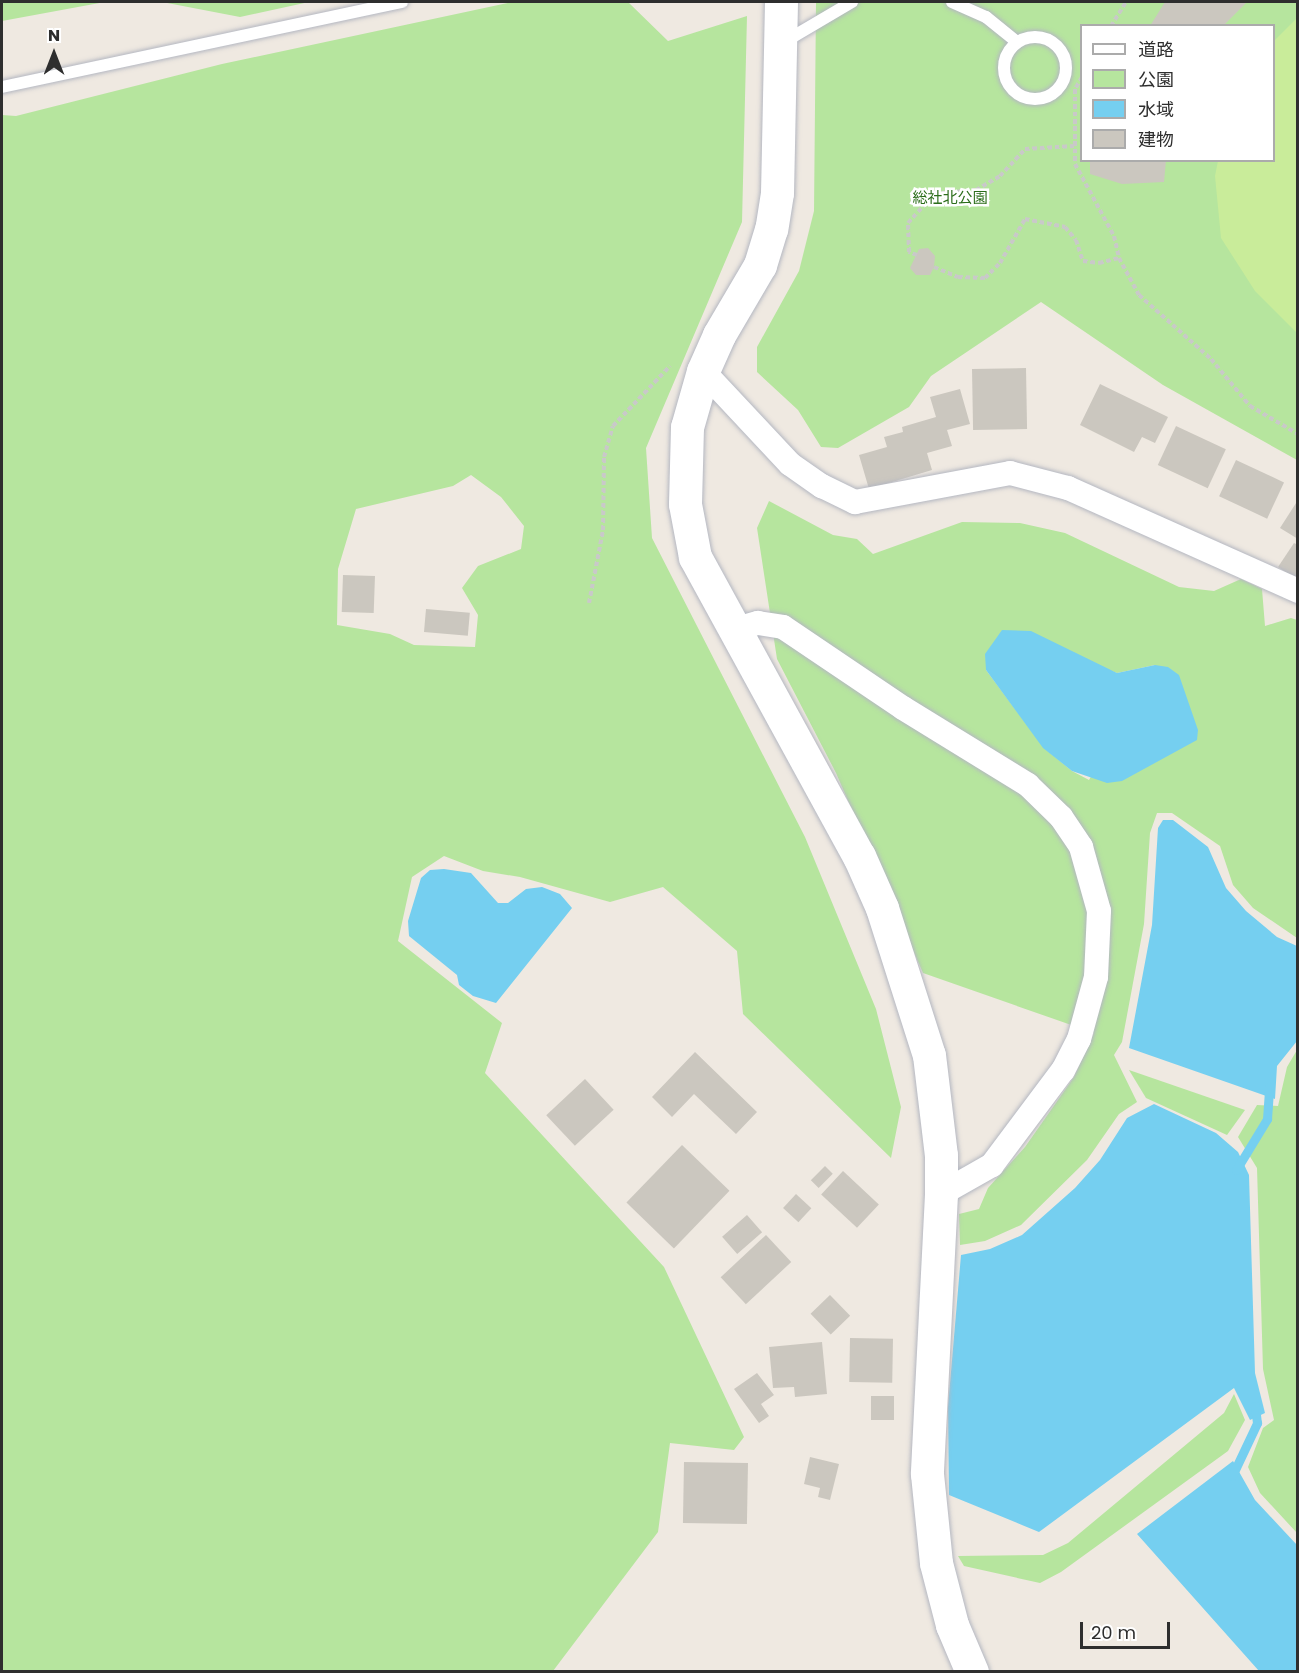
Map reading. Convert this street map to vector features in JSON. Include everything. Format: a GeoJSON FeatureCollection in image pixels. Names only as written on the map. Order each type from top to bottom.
{"type":"FeatureCollection","features":[{"type":"Feature","properties":{"kind":"street"},"geometry":{"type":"LineString","coordinates":[[782,2],[777,193],[771,230],[760,265],[719,335],[690,363],[685,504],[695,557],[733,630],[859,855],[898,952],[929,1055],[942,1155],[942,1194],[928,1486],[936,1563],[952,1625],[972,1671]]}},
{"type":"Feature","properties":{"kind":"street"},"geometry":{"type":"LineString","coordinates":[[690,363],[790,464],[822,486],[855,502],[1010,473],[1068,488],[1298,591]]}},
{"type":"Feature","properties":{"kind":"street"},"geometry":{"type":"LineString","coordinates":[[733,630],[758,623],[783,627],[903,708],[1028,785],[1061,817],[1081,848],[1100,911],[1096,977],[1079,1039],[1063,1070],[992,1165],[942,1194]]}},
{"type":"Feature","properties":{"kind":"lane"},"geometry":{"type":"LineString","coordinates":[[2,87],[402,2]]}},
{"type":"Feature","properties":{"kind":"lane"},"geometry":{"type":"LineString","coordinates":[[781,45],[852,2]]}},
{"type":"Feature","properties":{"kind":"lane"},"geometry":{"type":"LineString","coordinates":[[952,2],[986,17],[1017,42]]}},
{"type":"Feature","properties":{"kind":"lane"},"geometry":{"type":"LineString","coordinates":[[1036,36],[1046,38],[1062,51],[1066,71],[1058,89],[1040,99],[1019,95],[1011,88],[1003,69],[1009,50],[1017,42],[1036,36]]}},
{"type":"Feature","properties":{"kind":"path"},"geometry":{"type":"LineString","coordinates":[[1112,24],[1126,2]]}},
{"type":"Feature","properties":{"kind":"path"},"geometry":{"type":"LineString","coordinates":[[1080,81],[1076,89],[1075,164],[1114,236],[1119,258],[1139,295],[1173,330],[1211,359],[1250,406],[1298,434]]}},
{"type":"Feature","properties":{"kind":"path"},"geometry":{"type":"LineString","coordinates":[[917,255],[909,252],[908,223],[928,201],[942,193],[976,190],[989,183],[1025,149],[1074,146]]}},
{"type":"Feature","properties":{"kind":"path"},"geometry":{"type":"LineString","coordinates":[[934,267],[958,277],[985,278],[1000,262],[1025,219],[1065,227],[1076,240],[1083,261],[1099,263],[1119,258]]}},
{"type":"Feature","properties":{"kind":"path"},"geometry":{"type":"LineString","coordinates":[[589,603],[603,530],[604,457],[613,426],[690,363]]}},
{"type":"Feature","properties":{"kind":"green space"},"geometry":{"type":"Polygon","coordinates":[[[2,2],[105,2],[2,21],[2,2]]]}},
{"type":"Feature","properties":{"kind":"green space"},"geometry":{"type":"Polygon","coordinates":[[[162,2],[309,2],[240,17],[162,2]]]}},
{"type":"Feature","properties":{"kind":"green space"},"geometry":{"type":"Polygon","coordinates":[[[512,2],[628,2],[668,41],[747,16],[742,222],[646,448],[652,538],[805,837],[876,1009],[901,1107],[891,1158],[743,1014],[737,951],[663,887],[610,902],[520,877],[483,871],[444,856],[412,877],[398,941],[502,1023],[485,1073],[664,1267],[744,1437],[734,1450],[670,1443],[658,1532],[553,1671],[2,1671],[2,115],[16,116],[222,64],[512,2]],[[471,475],[453,486],[356,509],[338,569],[337,625],[390,634],[414,645],[475,647],[478,615],[462,588],[478,566],[521,549],[524,526],[501,497],[471,475]]]}},
{"type":"Feature","properties":{"kind":"green space","name":"総社北公園"},"geometry":{"type":"Polygon","coordinates":[[[816,2],[1297,2],[1297,460],[1163,385],[1041,302],[931,376],[909,407],[838,448],[821,447],[798,410],[757,372],[757,347],[799,271],[814,211],[816,2]]]}},
{"type":"Feature","properties":{"kind":"green space"},"geometry":{"type":"Polygon","coordinates":[[[1297,18],[1297,333],[1255,291],[1221,238],[1215,176],[1218,162],[1275,162],[1275,40],[1297,18]]]}},
{"type":"Feature","properties":{"kind":"green space"},"geometry":{"type":"Polygon","coordinates":[[[769,501],[833,535],[857,539],[873,554],[962,522],[1020,523],[1065,533],[1179,587],[1214,591],[1241,579],[1262,589],[1265,626],[1291,618],[1297,620],[1297,938],[1253,908],[1233,885],[1220,846],[1172,813],[1157,813],[1150,833],[1144,924],[1122,1042],[1114,1055],[1137,1102],[1119,1114],[1087,1160],[1021,1225],[985,1241],[960,1245],[959,1214],[979,1209],[988,1188],[1025,1147],[1074,1077],[1094,1033],[923,973],[836,773],[777,659],[757,528],[769,501]],[[1155,665],[1117,673],[1103,668],[986,670],[1044,748],[1072,771],[1089,780],[1155,665]]]}},
{"type":"Feature","properties":{"kind":"green space"},"geometry":{"type":"Polygon","coordinates":[[[1297,1050],[1297,1533],[1260,1493],[1248,1467],[1263,1428],[1274,1420],[1263,1369],[1257,1168],[1238,1137],[1257,1105],[1278,1106],[1287,1067],[1297,1050]]]}},
{"type":"Feature","properties":{"kind":"green space"},"geometry":{"type":"Polygon","coordinates":[[[1129,1070],[1245,1110],[1227,1135],[1146,1098],[1129,1070]]]}},
{"type":"Feature","properties":{"kind":"green space"},"geometry":{"type":"Polygon","coordinates":[[[1234,1394],[1245,1420],[1228,1451],[1061,1572],[1040,1583],[964,1566],[958,1556],[1043,1555],[1068,1543],[1224,1413],[1234,1394]]]}},
{"type":"Feature","properties":{"kind":"water"},"geometry":{"type":"Polygon","coordinates":[[[1002,630],[1031,631],[1117,673],[1155,665],[1168,667],[1179,675],[1198,730],[1197,740],[1122,781],[1107,783],[1072,771],[1043,748],[986,670],[985,654],[1002,630]]]}},
{"type":"Feature","properties":{"kind":"water"},"geometry":{"type":"Polygon","coordinates":[[[1163,820],[1173,820],[1208,847],[1226,888],[1246,911],[1277,937],[1297,946],[1297,1041],[1277,1066],[1275,1099],[1129,1048],[1152,925],[1158,828],[1163,820]]]}},
{"type":"Feature","properties":{"kind":"water"},"geometry":{"type":"Polygon","coordinates":[[[444,869],[471,873],[498,903],[508,903],[526,889],[542,887],[560,894],[572,908],[496,1003],[473,996],[459,985],[457,975],[409,936],[408,921],[421,878],[430,870],[444,869]]]}},
{"type":"Feature","properties":{"kind":"water"},"geometry":{"type":"Polygon","coordinates":[[[1154,1104],[1216,1133],[1238,1152],[1249,1175],[1255,1373],[1265,1413],[1250,1420],[1234,1388],[1039,1532],[949,1495],[948,1407],[961,1255],[990,1249],[1022,1235],[1075,1188],[1100,1160],[1127,1118],[1154,1104]]]}},
{"type":"Feature","properties":{"kind":"water"},"geometry":{"type":"Polygon","coordinates":[[[1233,1461],[1255,1500],[1297,1545],[1297,1671],[1259,1671],[1137,1534],[1233,1461]]]}},
{"type":"Feature","properties":{"kind":"building"},"geometry":{"type":"Polygon","coordinates":[[[1165,2],[1247,2],[1225,24],[1151,24],[1165,2]]]}},
{"type":"Feature","properties":{"kind":"building"},"geometry":{"type":"Polygon","coordinates":[[[1090,162],[1166,162],[1164,182],[1122,184],[1090,174],[1090,162]]]}},
{"type":"Feature","properties":{"kind":"building"},"geometry":{"type":"Polygon","coordinates":[[[928,248],[935,256],[934,267],[930,275],[916,275],[910,268],[919,249],[928,248]]]}},
{"type":"Feature","properties":{"kind":"building"},"geometry":{"type":"Polygon","coordinates":[[[1026,368],[1027,429],[973,430],[972,369],[1026,368]]]}},
{"type":"Feature","properties":{"kind":"building"},"geometry":{"type":"Polygon","coordinates":[[[1100,384],[1168,417],[1155,443],[1142,437],[1134,452],[1080,425],[1100,384]]]}},
{"type":"Feature","properties":{"kind":"building"},"geometry":{"type":"Polygon","coordinates":[[[960,389],[970,424],[947,430],[952,446],[927,453],[932,470],[869,489],[859,455],[887,447],[884,437],[903,432],[902,427],[936,417],[930,397],[960,389]]]}},
{"type":"Feature","properties":{"kind":"building"},"geometry":{"type":"Polygon","coordinates":[[[1176,426],[1226,449],[1208,488],[1158,465],[1176,426]]]}},
{"type":"Feature","properties":{"kind":"building"},"geometry":{"type":"Polygon","coordinates":[[[1236,460],[1284,482],[1267,519],[1219,496],[1236,460]]]}},
{"type":"Feature","properties":{"kind":"building"},"geometry":{"type":"Polygon","coordinates":[[[1298,500],[1298,539],[1280,528],[1298,500]]]}},
{"type":"Feature","properties":{"kind":"building"},"geometry":{"type":"Polygon","coordinates":[[[1294,543],[1298,545],[1298,580],[1278,567],[1294,543]]]}},
{"type":"Feature","properties":{"kind":"building"},"geometry":{"type":"Polygon","coordinates":[[[343,575],[375,576],[374,613],[342,612],[343,575]]]}},
{"type":"Feature","properties":{"kind":"building"},"geometry":{"type":"Polygon","coordinates":[[[426,609],[470,613],[468,636],[424,632],[426,609]]]}},
{"type":"Feature","properties":{"kind":"building"},"geometry":{"type":"Polygon","coordinates":[[[695,1052],[757,1112],[736,1134],[694,1094],[672,1117],[652,1097],[695,1052]]]}},
{"type":"Feature","properties":{"kind":"building"},"geometry":{"type":"Polygon","coordinates":[[[585,1079],[614,1110],[575,1146],[546,1115],[585,1079]]]}},
{"type":"Feature","properties":{"kind":"building"},"geometry":{"type":"Polygon","coordinates":[[[682,1145],[729,1191],[674,1248],[626,1203],[682,1145]]]}},
{"type":"Feature","properties":{"kind":"building"},"geometry":{"type":"Polygon","coordinates":[[[825,1166],[833,1174],[819,1188],[811,1180],[825,1166]]]}},
{"type":"Feature","properties":{"kind":"building"},"geometry":{"type":"Polygon","coordinates":[[[843,1171],[879,1204],[857,1228],[821,1194],[843,1171]]]}},
{"type":"Feature","properties":{"kind":"building"},"geometry":{"type":"Polygon","coordinates":[[[796,1194],[811,1208],[798,1222],[783,1208],[796,1194]]]}},
{"type":"Feature","properties":{"kind":"building"},"geometry":{"type":"Polygon","coordinates":[[[747,1215],[762,1232],[737,1254],[722,1237],[747,1215]]]}},
{"type":"Feature","properties":{"kind":"building"},"geometry":{"type":"Polygon","coordinates":[[[766,1235],[791,1262],[746,1304],[721,1277],[766,1235]]]}},
{"type":"Feature","properties":{"kind":"building"},"geometry":{"type":"Polygon","coordinates":[[[830,1295],[850,1316],[831,1335],[811,1314],[830,1295]]]}},
{"type":"Feature","properties":{"kind":"building"},"geometry":{"type":"Polygon","coordinates":[[[850,1338],[893,1339],[892,1383],[849,1382],[850,1338]]]}},
{"type":"Feature","properties":{"kind":"building"},"geometry":{"type":"Polygon","coordinates":[[[822,1342],[827,1394],[795,1397],[794,1387],[773,1388],[769,1347],[822,1342]]]}},
{"type":"Feature","properties":{"kind":"building"},"geometry":{"type":"Polygon","coordinates":[[[757,1373],[774,1395],[761,1404],[769,1416],[759,1423],[734,1389],[757,1373]]]}},
{"type":"Feature","properties":{"kind":"building"},"geometry":{"type":"Polygon","coordinates":[[[871,1396],[894,1396],[894,1420],[871,1420],[871,1396]]]}},
{"type":"Feature","properties":{"kind":"building"},"geometry":{"type":"Polygon","coordinates":[[[810,1457],[839,1464],[830,1500],[818,1497],[820,1488],[804,1484],[810,1457]]]}},
{"type":"Feature","properties":{"kind":"building"},"geometry":{"type":"Polygon","coordinates":[[[684,1462],[748,1463],[747,1524],[683,1523],[684,1462]]]}},
{"type":"Feature","properties":{"kind":"waterway"},"geometry":{"type":"LineString","coordinates":[[1236,1170],[1267,1119],[1269,1087]]}},
{"type":"Feature","properties":{"kind":"waterway"},"geometry":{"type":"LineString","coordinates":[[1232,1476],[1257,1423],[1255,1406]]}}]}
